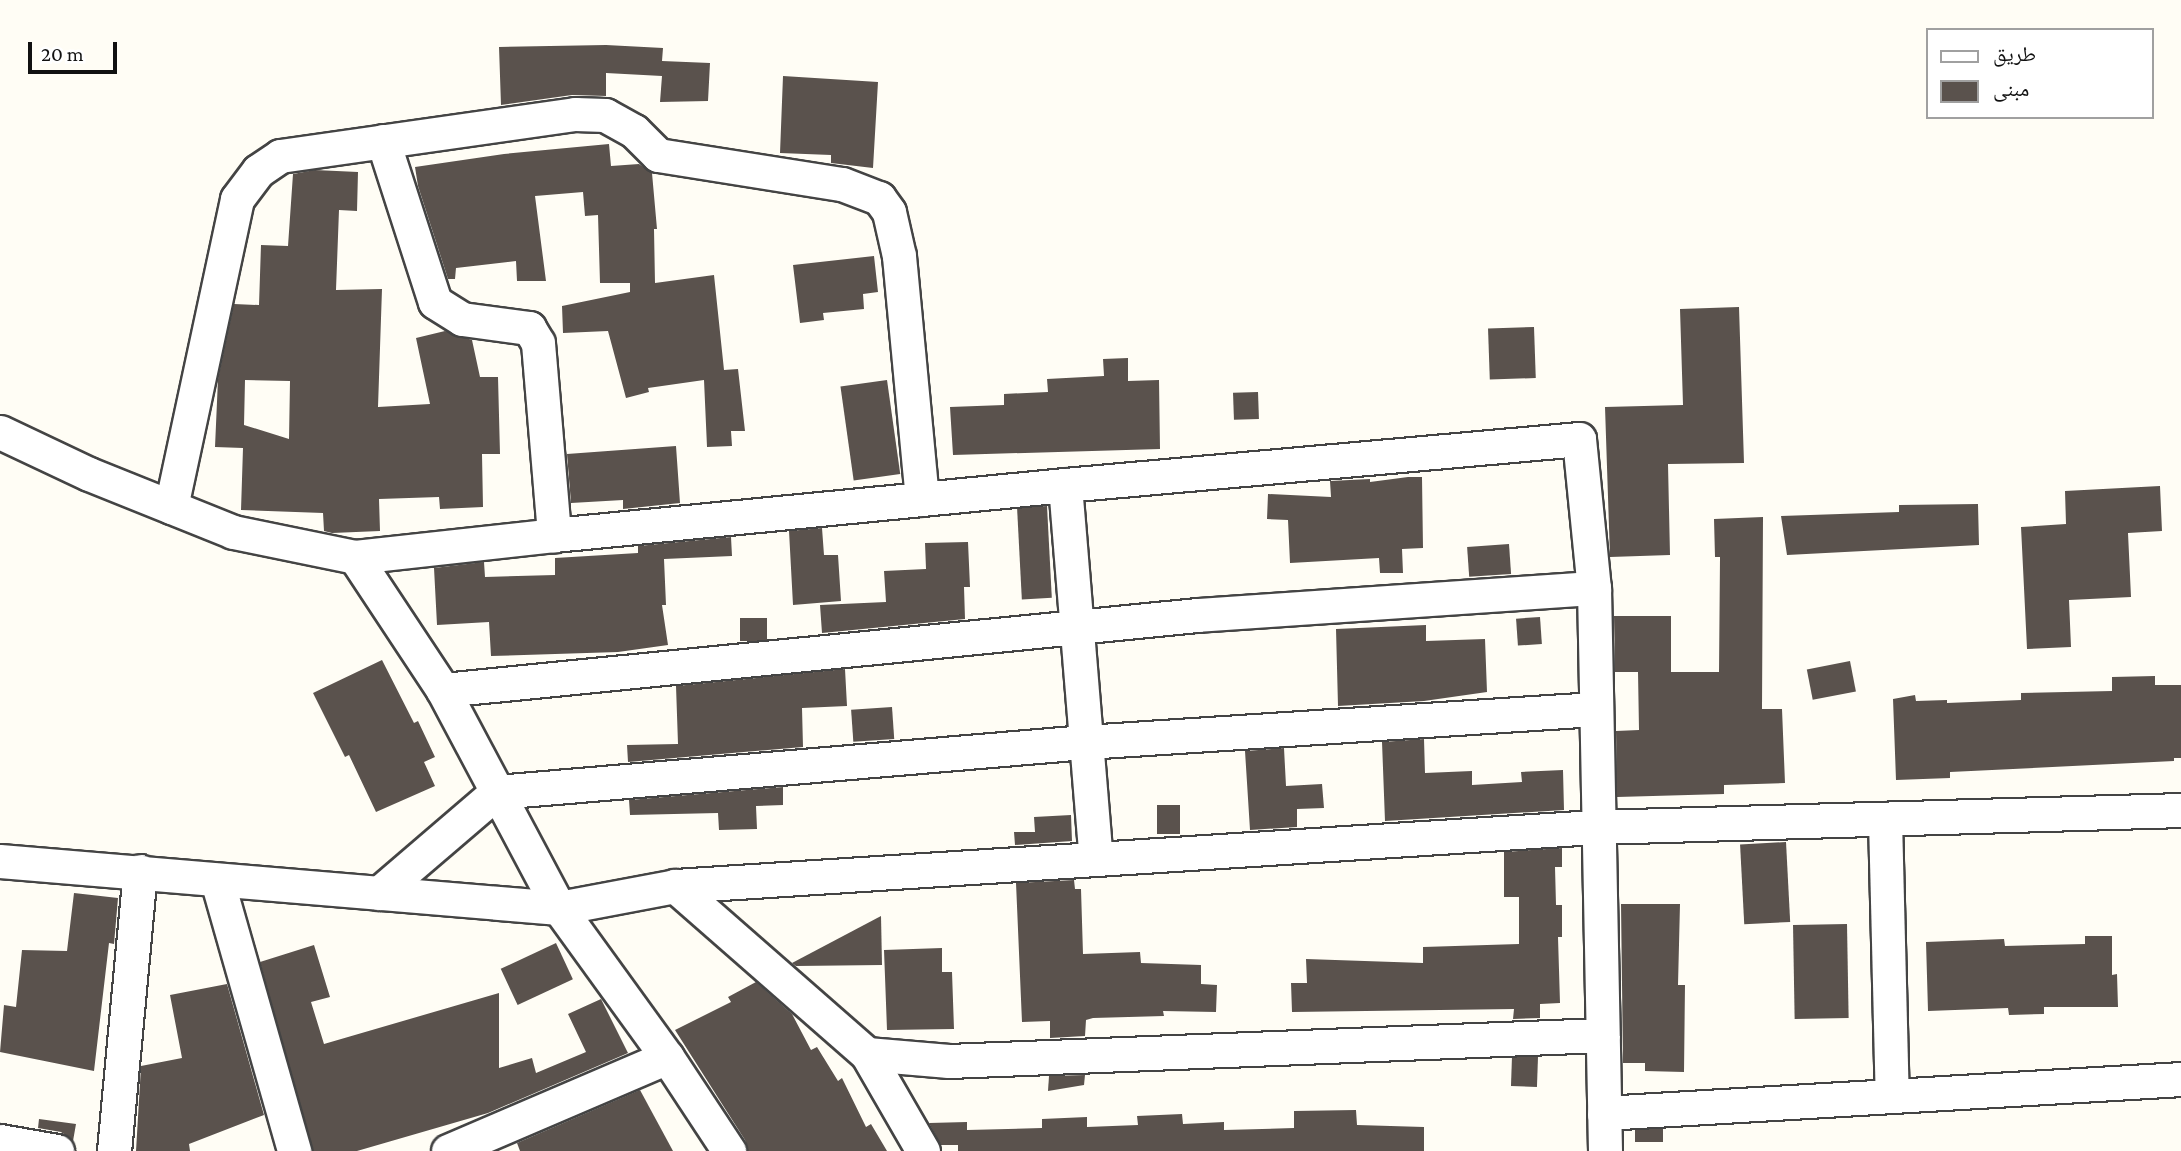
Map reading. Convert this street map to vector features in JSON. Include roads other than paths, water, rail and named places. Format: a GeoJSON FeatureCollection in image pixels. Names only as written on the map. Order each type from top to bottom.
{"type":"FeatureCollection","features":[{"type":"Feature","properties":{"kind":"street"},"geometry":{"type":"LineString","coordinates":[[171,507],[237,199],[258,171],[280,156],[575,114],[605,115],[634,131],[658,155],[842,184],[879,198],[889,212],[899,256],[922,499]]}},
{"type":"Feature","properties":{"kind":"street"},"geometry":{"type":"LineString","coordinates":[[383,141],[435,302],[462,319],[529,328],[538,344],[554,535]]}},
{"type":"Feature","properties":{"kind":"street"},"geometry":{"type":"LineString","coordinates":[[0,432],[89,474],[233,532],[355,557],[1065,485],[1579,439],[1594,588],[1596,827],[1605,1151]]}},
{"type":"Feature","properties":{"kind":"street"},"geometry":{"type":"LineString","coordinates":[[1065,485],[1096,859]]}},
{"type":"Feature","properties":{"kind":"street"},"geometry":{"type":"LineString","coordinates":[[355,557],[443,690],[559,908],[667,1057],[729,1151]]}},
{"type":"Feature","properties":{"kind":"street"},"geometry":{"type":"LineString","coordinates":[[443,690],[1197,615],[1594,588]]}},
{"type":"Feature","properties":{"kind":"street"},"geometry":{"type":"LineString","coordinates":[[379,893],[497,792],[1086,742],[1595,709]]}},
{"type":"Feature","properties":{"kind":"street"},"geometry":{"type":"LineString","coordinates":[[0,861],[559,908],[675,886],[1596,827],[2181,810]]}},
{"type":"Feature","properties":{"kind":"street"},"geometry":{"type":"LineString","coordinates":[[1885,819],[1892,1096]]}},
{"type":"Feature","properties":{"kind":"street"},"geometry":{"type":"LineString","coordinates":[[114,1151],[140,871]]}},
{"type":"Feature","properties":{"kind":"street"},"geometry":{"type":"LineString","coordinates":[[217,880],[294,1151]]}},
{"type":"Feature","properties":{"kind":"street"},"geometry":{"type":"LineString","coordinates":[[675,886],[867,1054],[923,1151]]}},
{"type":"Feature","properties":{"kind":"street"},"geometry":{"type":"LineString","coordinates":[[867,1054],[949,1060],[1602,1035]]}},
{"type":"Feature","properties":{"kind":"street"},"geometry":{"type":"LineString","coordinates":[[448,1151],[667,1057]]}},
{"type":"Feature","properties":{"kind":"street"},"geometry":{"type":"LineString","coordinates":[[1604,1113],[2181,1079]]}},
{"type":"Feature","properties":{"kind":"street"},"geometry":{"type":"LineString","coordinates":[[0,1142],[57,1151]]}}]}
